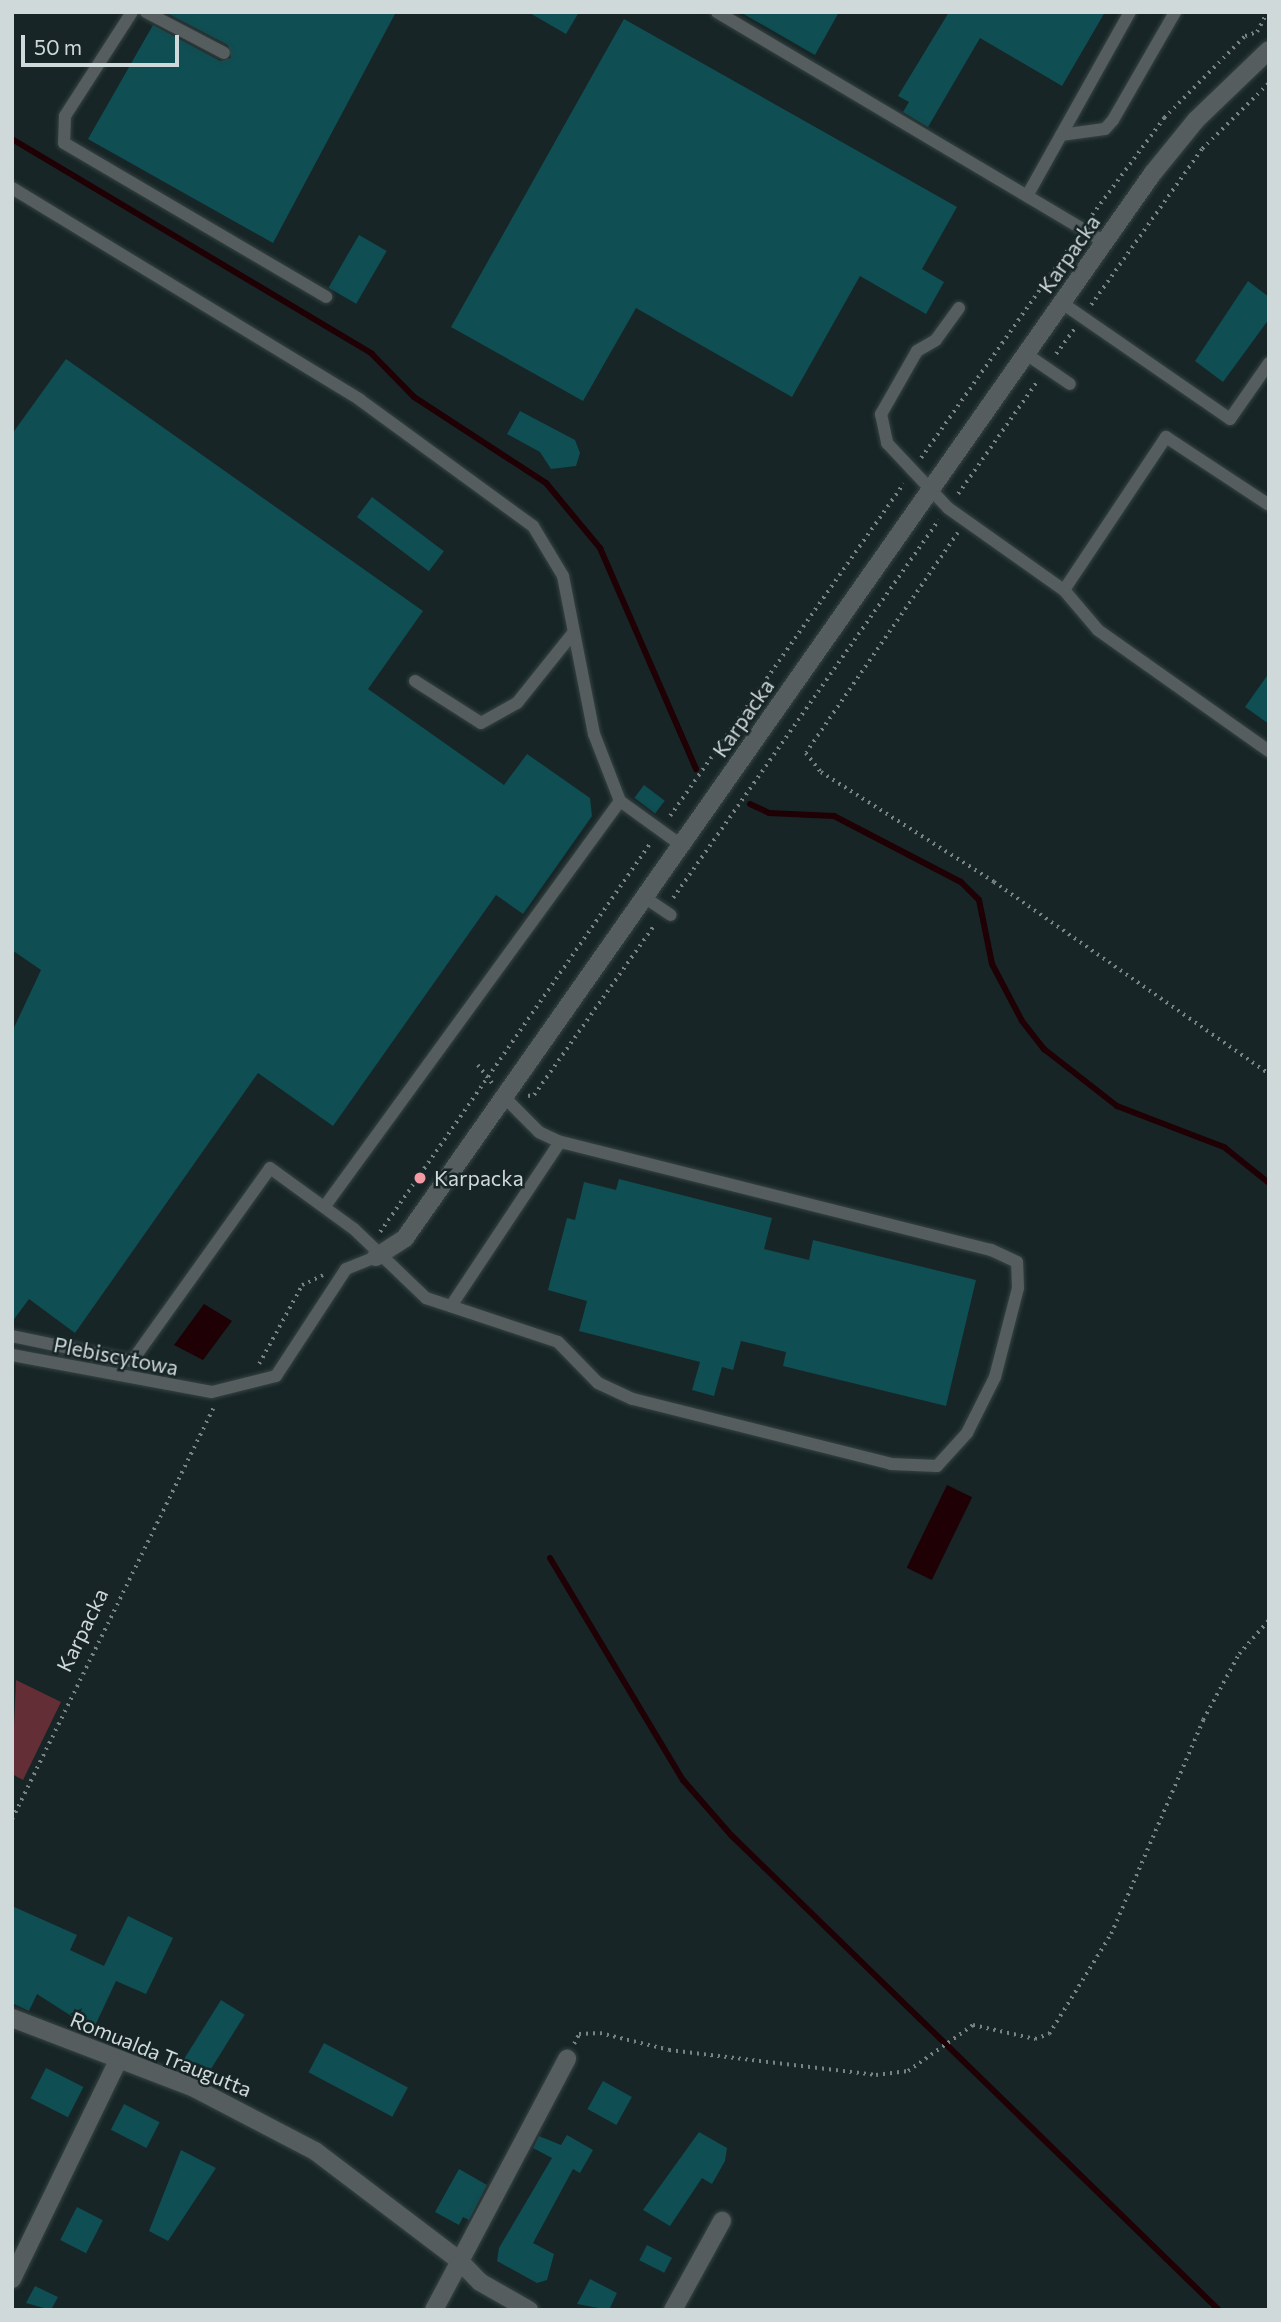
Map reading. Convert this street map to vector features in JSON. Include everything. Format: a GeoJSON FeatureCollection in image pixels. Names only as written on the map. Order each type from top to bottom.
{"type":"FeatureCollection","features":[{"type":"Feature","properties":{"kind":"street","name":"Karpacka"},"geometry":{"type":"LineString","coordinates":[[376,1257],[405,1238],[1105,242],[1196,120],[1269,50]]}},
{"type":"Feature","properties":{"kind":"street","name":"Romualda Traugutta"},"geometry":{"type":"LineString","coordinates":[[12,2018],[117,2063],[194,2088],[275,2126],[460,2261],[480,2282],[529,2310]]}},
{"type":"Feature","properties":{"kind":"street"},"geometry":{"type":"LineString","coordinates":[[434,2310],[567,2059]]}},
{"type":"Feature","properties":{"kind":"street"},"geometry":{"type":"LineString","coordinates":[[12,2279],[117,2063]]}},
{"type":"Feature","properties":{"kind":"street"},"geometry":{"type":"LineString","coordinates":[[673,2310],[722,2221]]}},
{"type":"Feature","properties":{"kind":"lane"},"geometry":{"type":"LineString","coordinates":[[132,12],[65,116],[64,144],[326,297]]}},
{"type":"Feature","properties":{"kind":"lane"},"geometry":{"type":"LineString","coordinates":[[146,12],[224,53]]}},
{"type":"Feature","properties":{"kind":"lane"},"geometry":{"type":"LineString","coordinates":[[718,12],[1105,242]]}},
{"type":"Feature","properties":{"kind":"lane"},"geometry":{"type":"LineString","coordinates":[[1027,196],[1130,12]]}},
{"type":"Feature","properties":{"kind":"lane"},"geometry":{"type":"LineString","coordinates":[[1061,135],[1105,129],[1113,120],[1175,12]]}},
{"type":"Feature","properties":{"kind":"lane"},"geometry":{"type":"LineString","coordinates":[[12,188],[360,400],[526,520],[563,576],[594,734],[620,801],[681,845]]}},
{"type":"Feature","properties":{"kind":"lane"},"geometry":{"type":"LineString","coordinates":[[1062,303],[1230,419],[1269,363]]}},
{"type":"Feature","properties":{"kind":"lane"},"geometry":{"type":"LineString","coordinates":[[959,308],[936,340],[917,351],[881,414],[887,443],[964,522],[1064,590],[1098,630],[1269,751]]}},
{"type":"Feature","properties":{"kind":"lane"},"geometry":{"type":"LineString","coordinates":[[1026,354],[1070,384]]}},
{"type":"Feature","properties":{"kind":"lane"},"geometry":{"type":"LineString","coordinates":[[1064,590],[1166,437],[1269,505]]}},
{"type":"Feature","properties":{"kind":"lane"},"geometry":{"type":"LineString","coordinates":[[415,681],[481,723],[517,703],[573,633]]}},
{"type":"Feature","properties":{"kind":"lane"},"geometry":{"type":"LineString","coordinates":[[325,1206],[620,801]]}},
{"type":"Feature","properties":{"kind":"lane"},"geometry":{"type":"LineString","coordinates":[[644,897],[668,913]]}},
{"type":"Feature","properties":{"kind":"lane"},"geometry":{"type":"LineString","coordinates":[[12,1335],[132,1361],[270,1168],[325,1206],[376,1257],[426,1298],[558,1342],[598,1383],[633,1399],[891,1464],[937,1466],[967,1433],[995,1377],[1018,1288],[1017,1262],[991,1250],[559,1142],[539,1132],[504,1097]]}},
{"type":"Feature","properties":{"kind":"lane"},"geometry":{"type":"LineString","coordinates":[[452,1306],[559,1142]]}},
{"type":"Feature","properties":{"kind":"lane","name":"Karpacka"},"geometry":{"type":"LineString","coordinates":[[212,1392],[255,1379],[276,1377],[346,1269],[376,1257]]}},
{"type":"Feature","properties":{"kind":"lane","name":"Plebiscytowa"},"geometry":{"type":"LineString","coordinates":[[12,1355],[212,1392]]}},
{"type":"Feature","properties":{"kind":"path"},"geometry":{"type":"LineString","coordinates":[[376,1257],[381,1226],[1083,229],[1185,94],[1264,23],[1267,12]]}},
{"type":"Feature","properties":{"kind":"path"},"geometry":{"type":"LineString","coordinates":[[1264,23],[1269,29]]}},
{"type":"Feature","properties":{"kind":"path"},"geometry":{"type":"LineString","coordinates":[[504,1097],[534,1096],[668,913],[948,508],[1202,149],[1269,83]]}},
{"type":"Feature","properties":{"kind":"path"},"geometry":{"type":"LineString","coordinates":[[964,522],[806,753],[821,772],[994,882],[1269,1074]]}},
{"type":"Feature","properties":{"kind":"path"},"geometry":{"type":"LineString","coordinates":[[255,1379],[308,1279]]}},
{"type":"Feature","properties":{"kind":"path","name":"Karpacka"},"geometry":{"type":"LineString","coordinates":[[12,1819],[204,1436],[212,1392]]}},
{"type":"Feature","properties":{"kind":"path"},"geometry":{"type":"LineString","coordinates":[[567,2059],[579,2034],[600,2033],[669,2050],[876,2075],[908,2071],[973,2025],[1035,2039],[1049,2034],[1111,1934],[1203,1720],[1239,1654],[1269,1620]]}},
{"type":"Feature","properties":{"kind":"shaded area"},"geometry":{"type":"Polygon","coordinates":[[[204,1304],[232,1321],[203,1360],[174,1345],[204,1304]]]}},
{"type":"Feature","properties":{"kind":"shaded area"},"geometry":{"type":"Polygon","coordinates":[[[947,1485],[972,1497],[932,1580],[907,1568],[947,1485]]]}},
{"type":"Feature","properties":{"kind":"shaded area"},"geometry":{"type":"Polygon","coordinates":[[[16,1680],[61,1702],[23,1780],[12,1774],[16,1680]]]}},
{"type":"Feature","properties":{"kind":"building"},"geometry":{"type":"Polygon","coordinates":[[[165,12],[396,12],[273,243],[88,139],[153,25],[220,61],[231,58],[228,45],[165,12]]]}},
{"type":"Feature","properties":{"kind":"building"},"geometry":{"type":"Polygon","coordinates":[[[528,12],[579,12],[566,34],[528,12]]]}},
{"type":"Feature","properties":{"kind":"building"},"geometry":{"type":"Polygon","coordinates":[[[740,12],[839,12],[815,55],[740,12]]]}},
{"type":"Feature","properties":{"kind":"building"},"geometry":{"type":"Polygon","coordinates":[[[949,12],[1105,12],[1062,86],[980,38],[928,127],[903,112],[909,102],[898,96],[949,12]]]}},
{"type":"Feature","properties":{"kind":"building"},"geometry":{"type":"Polygon","coordinates":[[[624,19],[957,207],[922,269],[944,282],[926,314],[860,276],[792,397],[636,308],[583,401],[451,327],[624,19]]]}},
{"type":"Feature","properties":{"kind":"building"},"geometry":{"type":"Polygon","coordinates":[[[359,235],[387,251],[356,304],[328,288],[359,235]]]}},
{"type":"Feature","properties":{"kind":"building"},"geometry":{"type":"Polygon","coordinates":[[[1248,281],[1269,297],[1269,319],[1223,382],[1195,361],[1248,281]]]}},
{"type":"Feature","properties":{"kind":"building"},"geometry":{"type":"Polygon","coordinates":[[[66,359],[423,611],[368,689],[504,785],[527,754],[590,798],[592,816],[523,914],[496,895],[333,1126],[258,1073],[75,1333],[29,1299],[12,1322],[12,1032],[41,970],[12,950],[12,434],[66,359]]]}},
{"type":"Feature","properties":{"kind":"building"},"geometry":{"type":"Polygon","coordinates":[[[520,411],[575,440],[580,453],[576,466],[551,469],[540,452],[507,434],[520,411]]]}},
{"type":"Feature","properties":{"kind":"building"},"geometry":{"type":"Polygon","coordinates":[[[372,497],[444,551],[429,571],[357,517],[372,497]]]}},
{"type":"Feature","properties":{"kind":"building"},"geometry":{"type":"Polygon","coordinates":[[[1269,673],[1269,724],[1245,707],[1269,673]]]}},
{"type":"Feature","properties":{"kind":"building"},"geometry":{"type":"Polygon","coordinates":[[[644,785],[665,801],[655,813],[634,798],[644,785]]]}},
{"type":"Feature","properties":{"kind":"building"},"geometry":{"type":"Polygon","coordinates":[[[619,1179],[772,1218],[764,1249],[809,1260],[813,1240],[976,1280],[946,1406],[783,1366],[786,1352],[741,1341],[733,1370],[722,1367],[714,1396],[692,1390],[700,1362],[579,1331],[587,1301],[548,1290],[567,1218],[575,1220],[584,1182],[616,1190],[619,1179]]]}},
{"type":"Feature","properties":{"kind":"building"},"geometry":{"type":"Polygon","coordinates":[[[12,1906],[77,1935],[70,1950],[104,1966],[128,1916],[173,1938],[146,1994],[116,1981],[93,2030],[37,1994],[29,2011],[12,2003],[12,1906]]]}},
{"type":"Feature","properties":{"kind":"building"},"geometry":{"type":"Polygon","coordinates":[[[221,2000],[245,2015],[208,2074],[184,2059],[221,2000]]]}},
{"type":"Feature","properties":{"kind":"building"},"geometry":{"type":"Polygon","coordinates":[[[324,2043],[408,2088],[392,2117],[309,2072],[324,2043]]]}},
{"type":"Feature","properties":{"kind":"building"},"geometry":{"type":"Polygon","coordinates":[[[46,2068],[83,2087],[68,2117],[31,2098],[46,2068]]]}},
{"type":"Feature","properties":{"kind":"building"},"geometry":{"type":"Polygon","coordinates":[[[603,2081],[632,2097],[616,2125],[587,2109],[603,2081]]]}},
{"type":"Feature","properties":{"kind":"building"},"geometry":{"type":"Polygon","coordinates":[[[124,2104],[160,2122],[146,2148],[111,2130],[124,2104]]]}},
{"type":"Feature","properties":{"kind":"building"},"geometry":{"type":"Polygon","coordinates":[[[699,2132],[727,2148],[725,2161],[712,2184],[702,2178],[670,2226],[643,2210],[699,2132]]]}},
{"type":"Feature","properties":{"kind":"building"},"geometry":{"type":"Polygon","coordinates":[[[567,2135],[593,2150],[580,2173],[573,2169],[533,2243],[554,2254],[547,2280],[537,2283],[497,2261],[499,2248],[552,2158],[533,2148],[539,2136],[561,2145],[567,2135]]]}},
{"type":"Feature","properties":{"kind":"building"},"geometry":{"type":"Polygon","coordinates":[[[181,2150],[216,2168],[168,2241],[149,2231],[181,2150]]]}},
{"type":"Feature","properties":{"kind":"building"},"geometry":{"type":"Polygon","coordinates":[[[459,2169],[487,2185],[469,2220],[463,2217],[459,2225],[435,2212],[459,2169]]]}},
{"type":"Feature","properties":{"kind":"building"},"geometry":{"type":"Polygon","coordinates":[[[77,2207],[103,2220],[86,2253],[60,2240],[77,2207]]]}},
{"type":"Feature","properties":{"kind":"building"},"geometry":{"type":"Polygon","coordinates":[[[647,2245],[672,2258],[664,2273],[639,2260],[647,2245]]]}},
{"type":"Feature","properties":{"kind":"building"},"geometry":{"type":"Polygon","coordinates":[[[590,2279],[617,2293],[609,2310],[577,2304],[590,2279]]]}},
{"type":"Feature","properties":{"kind":"building"},"geometry":{"type":"Polygon","coordinates":[[[35,2286],[58,2297],[51,2310],[26,2303],[35,2286]]]}},
{"type":"Feature","properties":{"kind":"waterway"},"geometry":{"type":"LineString","coordinates":[[12,139],[372,354],[414,397],[546,483],[600,548],[696,769]]}},
{"type":"Feature","properties":{"kind":"waterway"},"geometry":{"type":"LineString","coordinates":[[750,804],[769,813],[834,816],[961,882],[979,900],[992,964],[1022,1021],[1044,1049],[1117,1106],[1224,1147],[1269,1183]]}},
{"type":"Feature","properties":{"kind":"waterway"},"geometry":{"type":"LineString","coordinates":[[550,1558],[683,1780],[731,1835],[1219,2310]]}},
{"type":"Feature","properties":{"kind":"place","name":"Karpacka"},"geometry":{"type":"Point","coordinates":[420,1178]}}]}
